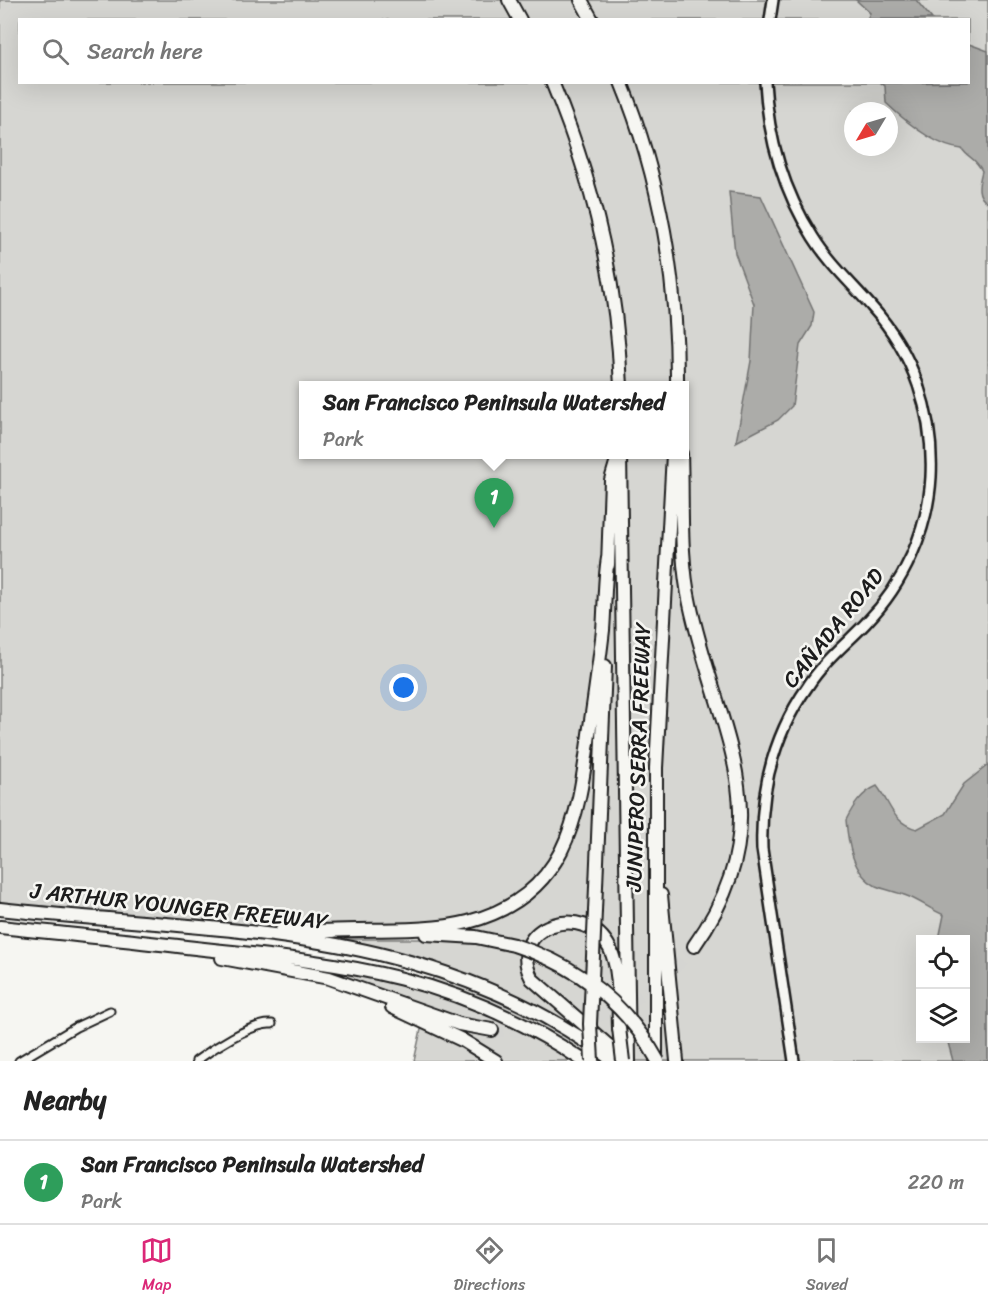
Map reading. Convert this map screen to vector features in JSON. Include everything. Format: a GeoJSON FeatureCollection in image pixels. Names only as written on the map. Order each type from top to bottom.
{"type":"FeatureCollection","features":[{"type":"Feature","properties":{"kind":"highway"},"geometry":{"type":"LineString","coordinates":[[509,0],[519,18]]}},
{"type":"Feature","properties":{"kind":"highway"},"geometry":{"type":"LineString","coordinates":[[581,0],[591,18]]}},
{"type":"Feature","properties":{"kind":"highway"},"geometry":{"type":"LineString","coordinates":[[553,84],[585,168],[598,215],[615,305],[621,381]]}},
{"type":"Feature","properties":{"kind":"highway"},"geometry":{"type":"LineString","coordinates":[[622,84],[642,142],[665,240],[676,322],[677,381]]}},
{"type":"Feature","properties":{"kind":"highway"},"geometry":{"type":"LineString","coordinates":[[592,1061],[590,1017],[611,480],[617,459]]}},
{"type":"Feature","properties":{"kind":"highway","name":"JUNIPERO SERRA FREEWAY"},"geometry":{"type":"LineString","coordinates":[[619,459],[624,1029]]}},
{"type":"Feature","properties":{"kind":"highway","name":"JUNIPERO SERRA FREEWAY"},"geometry":{"type":"LineString","coordinates":[[657,1061],[654,841],[658,710],[673,459]]}},
{"type":"Feature","properties":{"kind":"highway"},"geometry":{"type":"LineString","coordinates":[[681,459],[682,547],[686,582],[696,629],[732,746],[740,797],[739,836],[731,874],[717,910],[694,946]]}},
{"type":"Feature","properties":{"kind":"highway"},"geometry":{"type":"LineString","coordinates":[[327,931],[437,926],[471,921],[495,912],[518,899],[551,867],[569,838],[581,798],[602,642],[608,558]]}},
{"type":"Feature","properties":{"kind":"highway"},"geometry":{"type":"LineString","coordinates":[[654,841],[677,1061]]}},
{"type":"Feature","properties":{"kind":"highway","name":"J ARTHUR YOUNGER FREEWAY"},"geometry":{"type":"LineString","coordinates":[[0,909],[237,929],[261,935],[373,951],[450,973],[500,993],[544,1015],[614,1061]]}},
{"type":"Feature","properties":{"kind":"highway"},"geometry":{"type":"LineString","coordinates":[[556,923],[574,923],[590,928],[606,942],[614,962],[624,1029],[626,1061],[532,979],[527,966],[528,951],[540,931],[556,923]]}},
{"type":"Feature","properties":{"kind":"highway","name":"J ARTHUR YOUNGER FREEWAY"},"geometry":{"type":"LineString","coordinates":[[0,927],[326,962],[403,977],[456,994],[501,1013],[584,1061]]}},
{"type":"Feature","properties":{"kind":"highway"},"geometry":{"type":"LineString","coordinates":[[237,929],[455,935],[514,945],[561,964],[597,987],[631,1021],[657,1061]]}},
{"type":"Feature","properties":{"kind":"highway"},"geometry":{"type":"LineString","coordinates":[[130,941],[141,946],[329,978],[459,1024],[492,1030]]}},
{"type":"Feature","properties":{"kind":"highway"},"geometry":{"type":"LineString","coordinates":[[329,978],[448,1034],[496,1061]]}},
{"type":"Feature","properties":{"kind":"main road"},"geometry":{"type":"LineString","coordinates":[[770,18],[773,0]]}},
{"type":"Feature","properties":{"kind":"main road","name":"CAÑADA ROAD"},"geometry":{"type":"LineString","coordinates":[[765,84],[771,134],[790,194],[813,237],[827,257],[884,320],[906,355],[922,393],[932,459],[924,521],[910,560],[882,605],[829,659],[799,699],[783,730],[767,781],[762,849],[794,1061]]}},
{"type":"Feature","properties":{"kind":"street"},"geometry":{"type":"LineString","coordinates":[[20,1061],[76,1027],[110,1011]]}},
{"type":"Feature","properties":{"kind":"street"},"geometry":{"type":"LineString","coordinates":[[196,1061],[224,1043],[263,1024],[272,1024]]}},
{"type":"Feature","properties":{"kind":"shaded area"},"geometry":{"type":"Polygon","coordinates":[[[0,0],[988,0],[988,1061],[414,1061],[426,1007],[315,968],[373,978],[429,993],[437,962],[342,939],[442,939],[445,926],[327,931],[237,929],[0,909],[0,0]]]}},
{"type":"Feature","properties":{"kind":"shaded area"},"geometry":{"type":"Polygon","coordinates":[[[856,0],[916,0],[931,18],[868,18],[870,13],[856,0]]]}},
{"type":"Feature","properties":{"kind":"shaded area"},"geometry":{"type":"Polygon","coordinates":[[[970,44],[988,51],[988,203],[981,197],[979,185],[982,171],[977,163],[962,149],[941,144],[902,118],[898,114],[898,102],[886,102],[885,86],[882,84],[970,84],[970,44]]]}},
{"type":"Feature","properties":{"kind":"shaded area"},"geometry":{"type":"Polygon","coordinates":[[[729,192],[761,196],[814,312],[812,326],[800,345],[792,406],[778,420],[736,442],[751,361],[754,304],[735,253],[729,192]]]}},
{"type":"Feature","properties":{"kind":"shaded area"},"geometry":{"type":"Polygon","coordinates":[[[988,765],[988,1061],[953,1061],[948,1043],[970,1043],[970,935],[940,935],[944,915],[912,898],[876,886],[868,880],[861,873],[853,857],[846,820],[858,800],[877,786],[897,818],[917,829],[945,814],[964,784],[988,765]]]}},
{"type":"Feature","properties":{"kind":"tunnel"},"geometry":{"type":"LineString","coordinates":[[492,1030],[549,1029],[604,1014],[629,1002],[653,986],[675,968],[694,946]]}},
{"type":"Feature","properties":{"kind":"place","name":"San Francisco Peninsula Watershed"},"geometry":{"type":"Point","coordinates":[494,528]}}]}
